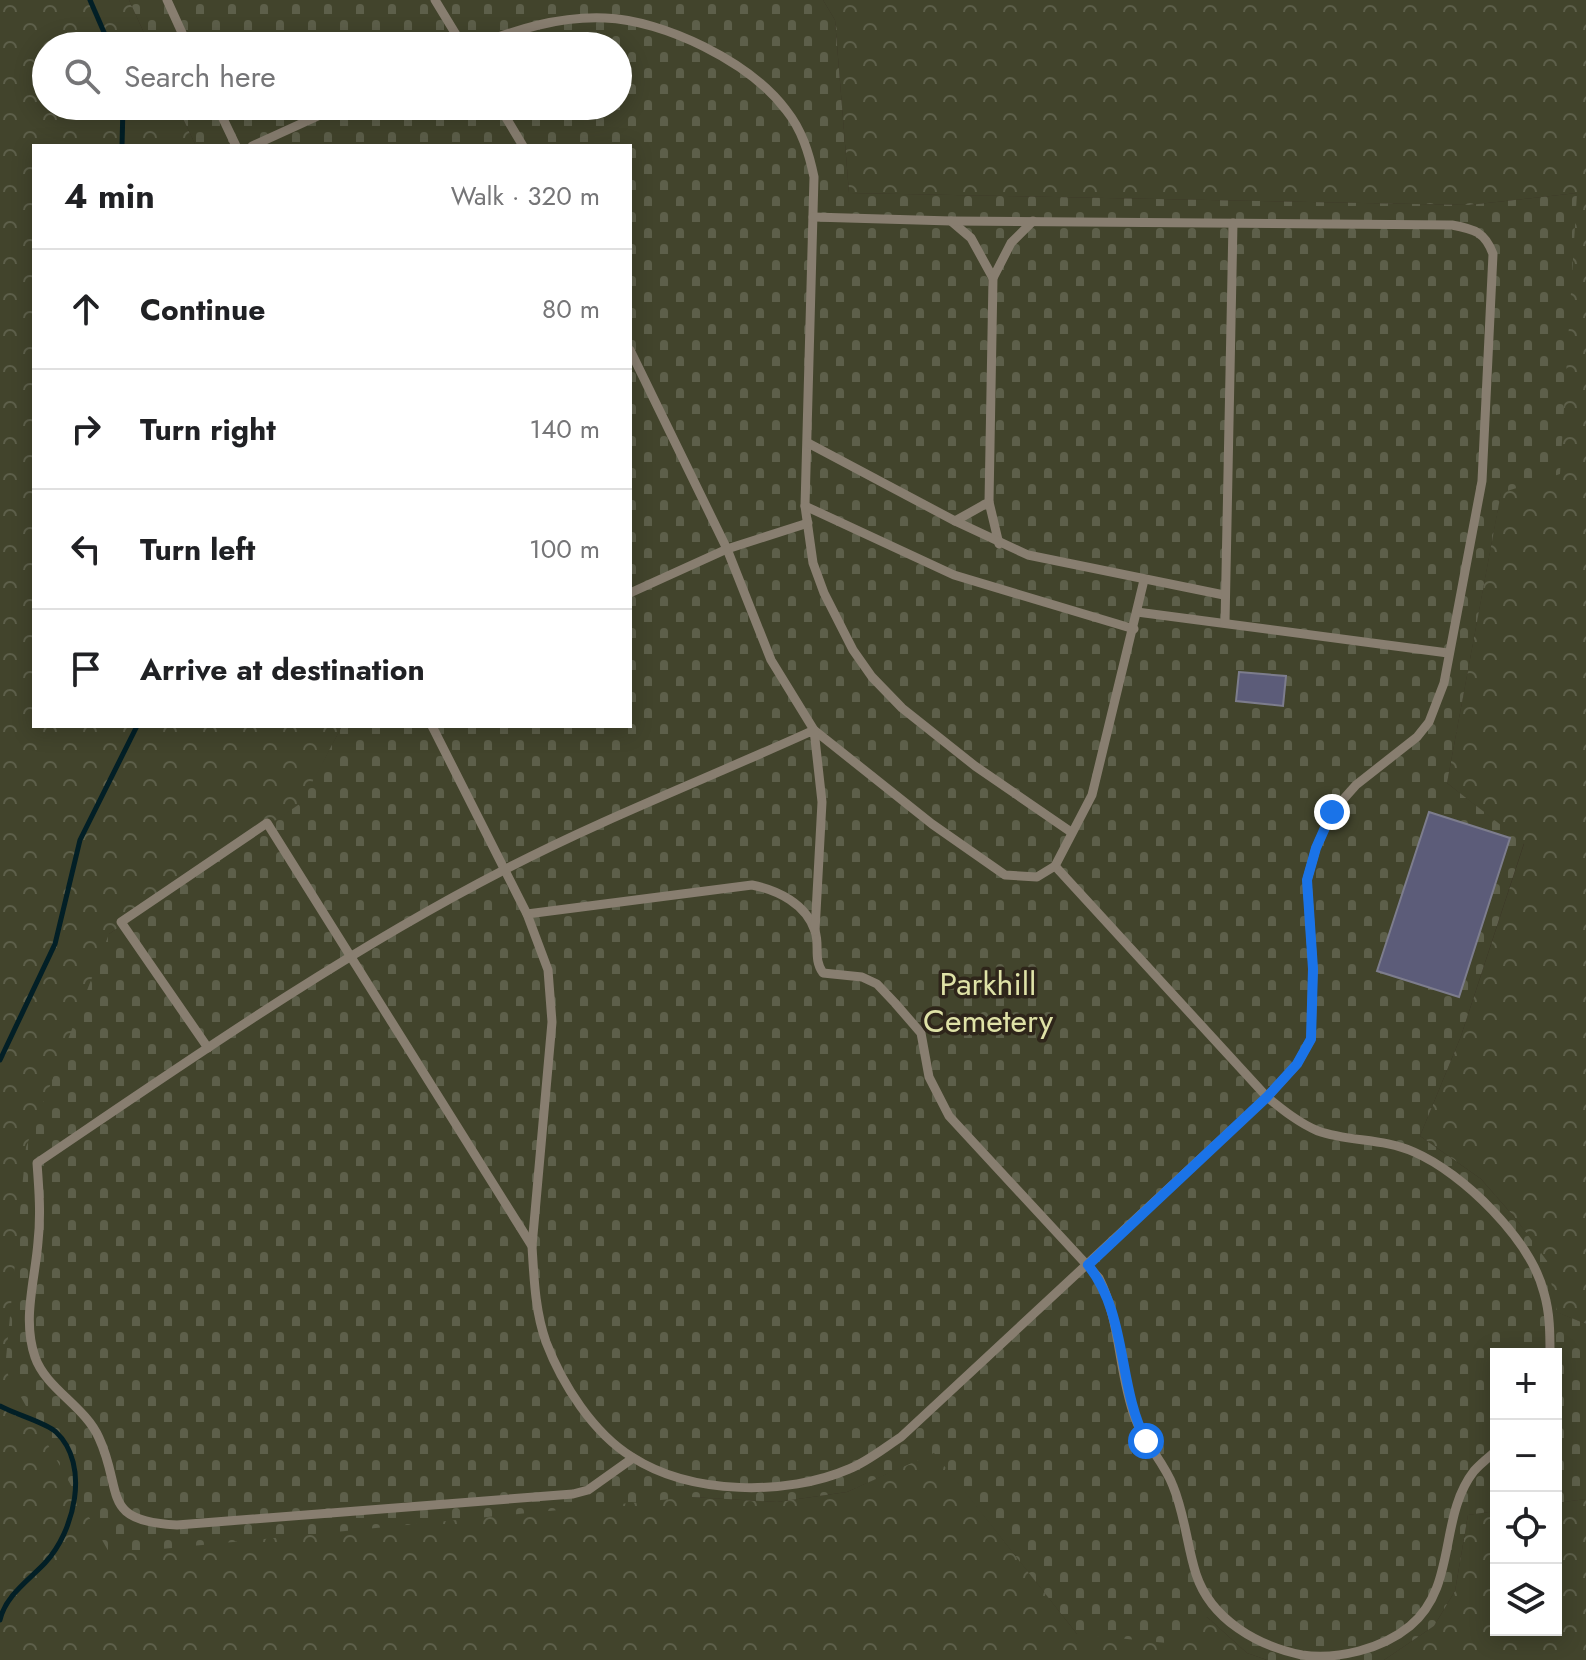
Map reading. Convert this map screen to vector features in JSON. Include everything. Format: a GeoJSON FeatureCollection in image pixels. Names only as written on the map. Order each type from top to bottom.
{"type":"FeatureCollection","features":[{"type":"Feature","properties":{"kind":"lane"},"geometry":{"type":"LineString","coordinates":[[167,0],[182,32]]}},
{"type":"Feature","properties":{"kind":"lane"},"geometry":{"type":"LineString","coordinates":[[435,0],[454,32]]}},
{"type":"Feature","properties":{"kind":"lane"},"geometry":{"type":"LineString","coordinates":[[511,32],[602,17],[641,21],[693,41],[742,71],[776,97],[788,112],[808,152],[814,177],[809,263],[805,506],[813,563],[824,593],[872,677],[902,708],[975,766],[1071,832]]}},
{"type":"Feature","properties":{"kind":"lane"},"geometry":{"type":"LineString","coordinates":[[224,120],[235,144]]}},
{"type":"Feature","properties":{"kind":"lane"},"geometry":{"type":"LineString","coordinates":[[256,144],[309,120]]}},
{"type":"Feature","properties":{"kind":"lane"},"geometry":{"type":"LineString","coordinates":[[507,120],[522,144]]}},
{"type":"Feature","properties":{"kind":"lane"},"geometry":{"type":"LineString","coordinates":[[433,728],[527,914],[552,991],[532,1246],[539,1317],[553,1359],[582,1407],[606,1435],[633,1458],[718,1486],[770,1488],[818,1480],[851,1469],[901,1437],[1267,1097],[1297,1064],[1311,1039],[1314,984],[1307,880],[1316,848],[1332,812],[1356,785],[1417,737],[1429,722],[1444,683],[1482,481],[1493,254],[1487,238],[1473,229],[1452,225],[813,217]]}},
{"type":"Feature","properties":{"kind":"lane"},"geometry":{"type":"LineString","coordinates":[[951,221],[971,238],[993,278]]}},
{"type":"Feature","properties":{"kind":"lane"},"geometry":{"type":"LineString","coordinates":[[999,544],[989,502],[993,278],[1011,243],[1033,221]]}},
{"type":"Feature","properties":{"kind":"lane"},"geometry":{"type":"LineString","coordinates":[[1225,623],[1233,223]]}},
{"type":"Feature","properties":{"kind":"lane"},"geometry":{"type":"LineString","coordinates":[[632,354],[727,549],[771,660],[814,730],[932,824],[1005,875],[1037,877],[1055,866],[1092,795],[1144,580]]}},
{"type":"Feature","properties":{"kind":"lane"},"geometry":{"type":"LineString","coordinates":[[808,443],[999,544],[1028,555],[1224,595]]}},
{"type":"Feature","properties":{"kind":"lane"},"geometry":{"type":"LineString","coordinates":[[955,521],[989,502]]}},
{"type":"Feature","properties":{"kind":"lane"},"geometry":{"type":"LineString","coordinates":[[805,506],[954,575],[1134,629]]}},
{"type":"Feature","properties":{"kind":"lane"},"geometry":{"type":"LineString","coordinates":[[632,592],[727,549],[808,523]]}},
{"type":"Feature","properties":{"kind":"lane"},"geometry":{"type":"LineString","coordinates":[[1137,612],[1448,653]]}},
{"type":"Feature","properties":{"kind":"lane"},"geometry":{"type":"LineString","coordinates":[[633,1458],[588,1490],[573,1494],[177,1525],[146,1524],[121,1508],[94,1428],[44,1374],[35,1358],[28,1315],[39,1240],[37,1163],[208,1048],[350,959],[505,870],[814,730]]}},
{"type":"Feature","properties":{"kind":"lane"},"geometry":{"type":"LineString","coordinates":[[814,730],[822,802],[815,931],[817,965],[823,973],[862,977],[877,984],[895,1003],[921,1033],[929,1077],[949,1116],[1088,1265],[1111,1302],[1131,1406],[1174,1487],[1197,1578],[1244,1636],[1279,1650],[1315,1658],[1357,1653],[1410,1625],[1429,1603],[1445,1571],[1452,1524],[1473,1472],[1490,1456]]}},
{"type":"Feature","properties":{"kind":"lane"},"geometry":{"type":"LineString","coordinates":[[208,1048],[121,922],[267,823],[532,1246]]}},
{"type":"Feature","properties":{"kind":"lane"},"geometry":{"type":"LineString","coordinates":[[1055,866],[1267,1097],[1293,1117],[1319,1131],[1383,1142],[1415,1152],[1448,1172],[1488,1207],[1531,1261],[1544,1291],[1549,1348]]}},
{"type":"Feature","properties":{"kind":"lane"},"geometry":{"type":"LineString","coordinates":[[527,914],[752,885],[772,889],[798,906],[815,931]]}},
{"type":"Feature","properties":{"kind":"green space"},"geometry":{"type":"Polygon","coordinates":[[[0,0],[129,0],[144,32],[32,32],[32,120],[184,120],[195,144],[32,144],[32,728],[341,728],[302,803],[109,934],[692,1497],[777,1502],[847,1492],[934,1452],[1077,1634],[1207,1617],[1247,1653],[1267,1660],[0,1660],[0,0]]]}},
{"type":"Feature","properties":{"kind":"green space","name":"Parkhill Cemetery"},"geometry":{"type":"Polygon","coordinates":[[[129,0],[823,0],[835,20],[849,193],[1469,205],[1577,193],[1560,474],[1501,493],[1447,783],[1524,843],[1461,1036],[1420,1136],[1481,1179],[1547,1261],[1557,1312],[1586,1324],[1586,1499],[1562,1502],[1562,1348],[1490,1348],[1490,1512],[1468,1515],[1455,1591],[1434,1626],[1384,1660],[1267,1660],[1247,1653],[1207,1617],[1177,1644],[1077,1634],[934,1453],[847,1492],[777,1502],[692,1497],[110,1554],[5,1369],[26,1147],[109,934],[301,803],[341,728],[632,728],[632,144],[195,144],[184,120],[632,120],[632,32],[144,32],[129,0]]]}},
{"type":"Feature","properties":{"kind":"green space"},"geometry":{"type":"Polygon","coordinates":[[[823,0],[1586,0],[1586,1324],[1556,1312],[1546,1261],[1516,1219],[1481,1179],[1420,1136],[1461,1036],[1524,844],[1447,783],[1501,492],[1577,193],[1469,205],[849,193],[835,20],[823,0]]]}},
{"type":"Feature","properties":{"kind":"green space"},"geometry":{"type":"Polygon","coordinates":[[[1586,1499],[1586,1660],[1384,1660],[1434,1626],[1455,1591],[1468,1515],[1490,1512],[1490,1636],[1562,1636],[1562,1502],[1586,1499]]]}},
{"type":"Feature","properties":{"kind":"building"},"geometry":{"type":"Polygon","coordinates":[[[1239,672],[1286,676],[1283,706],[1236,701],[1239,672]]]}},
{"type":"Feature","properties":{"kind":"building"},"geometry":{"type":"Polygon","coordinates":[[[1429,812],[1510,838],[1459,997],[1377,971],[1429,812]]]}},
{"type":"Feature","properties":{"kind":"waterway"},"geometry":{"type":"LineString","coordinates":[[90,0],[104,32]]}},
{"type":"Feature","properties":{"kind":"waterway"},"geometry":{"type":"LineString","coordinates":[[122,144],[123,120]]}},
{"type":"Feature","properties":{"kind":"waterway"},"geometry":{"type":"LineString","coordinates":[[0,1060],[55,944],[80,840],[136,728]]}},
{"type":"Feature","properties":{"kind":"waterway"},"geometry":{"type":"LineString","coordinates":[[0,1406],[56,1432],[67,1446],[76,1480],[64,1534],[45,1563],[12,1596],[0,1620]]}},
{"type":"Feature","properties":{"kind":"route"},"geometry":{"type":"LineString","coordinates":[[1146,1441],[1127,1391],[1111,1302],[1099,1278],[1088,1265],[1267,1097],[1297,1064],[1311,1039],[1313,969],[1307,880],[1316,848],[1332,812]]}}]}
